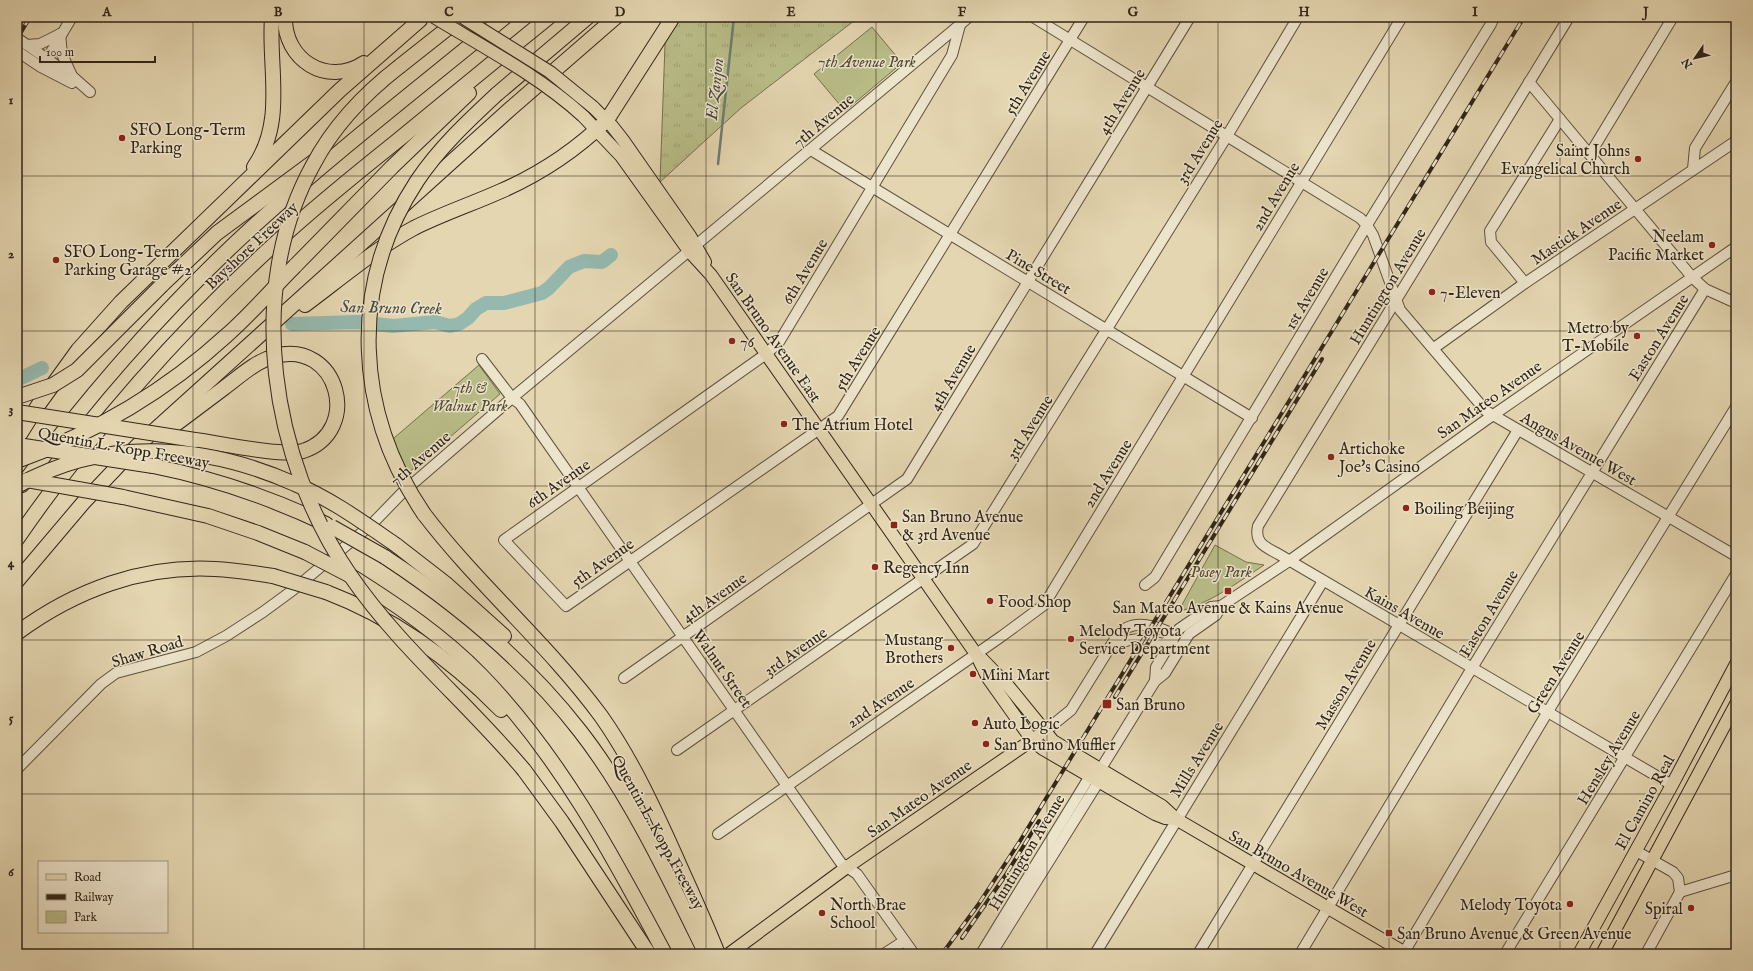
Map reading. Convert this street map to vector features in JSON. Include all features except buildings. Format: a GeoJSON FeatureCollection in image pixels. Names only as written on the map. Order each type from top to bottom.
{"type":"FeatureCollection","features":[{"type":"Feature","properties":{"kind":"highway"},"geometry":{"type":"LineString","coordinates":[[213,212],[253,168],[270,133],[274,94],[272,17]]}},
{"type":"Feature","properties":{"kind":"highway"},"geometry":{"type":"LineString","coordinates":[[285,17],[288,38],[297,54],[310,65],[334,72],[345,71],[361,65],[422,19]]}},
{"type":"Feature","properties":{"kind":"highway"},"geometry":{"type":"LineString","coordinates":[[462,17],[361,99],[335,130],[313,165],[292,210],[281,252],[276,290],[275,339],[282,406],[288,438],[303,485],[323,530],[348,573],[389,626],[524,770],[569,831],[648,953]]}},
{"type":"Feature","properties":{"kind":"highway","name":"Bayshore Freeway"},"geometry":{"type":"LineString","coordinates":[[17,492],[50,447],[90,398],[176,302],[261,219],[505,17]]}},
{"type":"Feature","properties":{"kind":"highway"},"geometry":{"type":"LineString","coordinates":[[588,17],[497,94],[433,160],[408,197],[393,225],[384,248],[372,297],[369,318],[370,371],[379,422],[398,470],[424,514],[444,540],[560,665],[601,717],[637,774],[653,805],[696,919],[718,954]]}},
{"type":"Feature","properties":{"kind":"highway"},"geometry":{"type":"LineString","coordinates":[[17,581],[101,482],[136,447],[509,110],[616,17]]}},
{"type":"Feature","properties":{"kind":"highway"},"geometry":{"type":"LineString","coordinates":[[269,328],[298,310],[395,239],[436,218],[501,191],[536,174],[561,158],[602,125],[673,17]]}},
{"type":"Feature","properties":{"kind":"highway"},"geometry":{"type":"LineString","coordinates":[[19,443],[59,375],[99,326],[140,283],[340,90],[422,19]]}},
{"type":"Feature","properties":{"kind":"highway"},"geometry":{"type":"LineString","coordinates":[[17,461],[45,450],[92,428],[131,407],[166,385],[227,335],[411,149],[546,19]]}},
{"type":"Feature","properties":{"kind":"highway","name":"Bayshore Freeway"},"geometry":{"type":"LineString","coordinates":[[17,539],[73,463],[123,401],[188,329],[224,292],[279,240],[326,199],[546,19]]}},
{"type":"Feature","properties":{"kind":"highway"},"geometry":{"type":"LineString","coordinates":[[17,397],[53,385],[76,370],[199,249],[237,217],[305,167],[386,114]]}},
{"type":"Feature","properties":{"kind":"highway"},"geometry":{"type":"LineString","coordinates":[[17,412],[195,440],[282,452],[301,452],[323,439],[334,423],[338,403],[334,383],[323,367],[307,357],[287,354],[267,358],[250,369],[149,445],[111,478],[66,522]]}},
{"type":"Feature","properties":{"kind":"highway","name":"Quentin L. Kopp Freeway"},"geometry":{"type":"LineString","coordinates":[[19,443],[153,466],[237,488],[281,504],[332,527],[385,557],[437,593],[486,632],[533,677],[580,731],[616,783],[696,919],[706,954]]}},
{"type":"Feature","properties":{"kind":"highway"},"geometry":{"type":"LineString","coordinates":[[17,486],[47,471],[97,457],[147,450],[200,454],[247,466],[296,484],[340,508],[396,545],[466,600],[515,647],[549,688],[580,731]]}},
{"type":"Feature","properties":{"kind":"highway"},"geometry":{"type":"LineString","coordinates":[[17,479],[124,497],[208,516],[258,533],[305,552],[351,576],[416,620],[461,655],[480,674],[531,732],[576,797],[606,845],[662,948]]}},
{"type":"Feature","properties":{"kind":"highway"},"geometry":{"type":"LineString","coordinates":[[17,634],[50,610],[85,592],[146,573],[192,568],[215,568],[273,576],[326,592],[349,601],[391,622],[425,644],[452,664],[510,719],[576,797]]}},
{"type":"Feature","properties":{"kind":"main road","name":"San Bruno Avenue East"},"geometry":{"type":"LineString","coordinates":[[434,17],[535,79],[582,116],[602,125],[623,140],[711,275],[976,654],[988,678],[1032,740]]}},
{"type":"Feature","properties":{"kind":"main road","name":"San Bruno Avenue East"},"geometry":{"type":"LineString","coordinates":[[462,17],[550,72],[593,106],[602,125]]}},
{"type":"Feature","properties":{"kind":"main road","name":"San Bruno Avenue East"},"geometry":{"type":"LineString","coordinates":[[976,654],[1009,687],[1044,732]]}},
{"type":"Feature","properties":{"kind":"main road","name":"El Camino Real"},"geometry":{"type":"LineString","coordinates":[[1578,954],[1672,785],[1736,664]]}},
{"type":"Feature","properties":{"kind":"main road"},"geometry":{"type":"LineString","coordinates":[[1602,954],[1651,859],[1736,704]]}},
{"type":"Feature","properties":{"kind":"main road","name":"San Bruno Avenue West"},"geometry":{"type":"LineString","coordinates":[[1044,732],[1096,776]]}},
{"type":"Feature","properties":{"kind":"main road","name":"San Mateo Avenue"},"geometry":{"type":"LineString","coordinates":[[728,954],[847,867],[1044,732]]}},
{"type":"Feature","properties":{"kind":"main road","name":"San Bruno Avenue West"},"geometry":{"type":"LineString","coordinates":[[1032,740],[1043,749],[1096,776],[1162,806],[1176,819],[1405,954]]}},
{"type":"Feature","properties":{"kind":"street"},"geometry":{"type":"LineString","coordinates":[[44,63],[60,34],[72,17]]}},
{"type":"Feature","properties":{"kind":"street","name":"7th Avenue"},"geometry":{"type":"LineString","coordinates":[[263,612],[372,524],[398,497],[512,398],[969,17]]}},
{"type":"Feature","properties":{"kind":"street"},"geometry":{"type":"LineString","coordinates":[[1033,17],[1302,181],[1360,218],[1367,225]]}},
{"type":"Feature","properties":{"kind":"street","name":"5th Avenue"},"geometry":{"type":"LineString","coordinates":[[504,540],[566,606],[838,416],[1084,17]]}},
{"type":"Feature","properties":{"kind":"street","name":"4th Avenue"},"geometry":{"type":"LineString","coordinates":[[624,678],[907,479],[1148,88],[1190,17]]}},
{"type":"Feature","properties":{"kind":"street","name":"3rd Avenue"},"geometry":{"type":"LineString","coordinates":[[677,750],[973,544],[1227,136],[1298,17]]}},
{"type":"Feature","properties":{"kind":"street","name":"2nd Avenue"},"geometry":{"type":"LineString","coordinates":[[718,834],[1044,605],[1402,17]]}},
{"type":"Feature","properties":{"kind":"street","name":"Huntington Avenue"},"geometry":{"type":"LineString","coordinates":[[1289,561],[1260,544],[1256,535],[1258,526],[1569,17]]}},
{"type":"Feature","properties":{"kind":"street"},"geometry":{"type":"LineString","coordinates":[[1590,154],[1673,17]]}},
{"type":"Feature","properties":{"kind":"street","name":"1st Avenue"},"geometry":{"type":"LineString","coordinates":[[1145,585],[1158,572],[1367,225],[1493,21]]}},
{"type":"Feature","properties":{"kind":"street","name":"6th Avenue"},"geometry":{"type":"LineString","coordinates":[[504,540],[766,354],[779,342],[952,55],[960,25]]}},
{"type":"Feature","properties":{"kind":"street"},"geometry":{"type":"LineString","coordinates":[[27,45],[40,44],[60,34]]}},
{"type":"Feature","properties":{"kind":"street"},"geometry":{"type":"LineString","coordinates":[[60,34],[62,54],[73,77]]}},
{"type":"Feature","properties":{"kind":"street"},"geometry":{"type":"LineString","coordinates":[[17,38],[27,45],[44,63],[90,92],[73,77],[44,63],[17,51]]}},
{"type":"Feature","properties":{"kind":"street"},"geometry":{"type":"LineString","coordinates":[[1529,82],[1692,277],[1705,289],[1736,303]]}},
{"type":"Feature","properties":{"kind":"street"},"geometry":{"type":"LineString","coordinates":[[1693,169],[1695,148],[1736,82]]}},
{"type":"Feature","properties":{"kind":"street"},"geometry":{"type":"LineString","coordinates":[[1525,283],[1491,242],[1490,231],[1560,119]]}},
{"type":"Feature","properties":{"kind":"street","name":"Mastick Avenue"},"geometry":{"type":"LineString","coordinates":[[1434,348],[1525,283],[1736,141]]}},
{"type":"Feature","properties":{"kind":"street","name":"Pine Street"},"geometry":{"type":"LineString","coordinates":[[811,150],[1252,418]]}},
{"type":"Feature","properties":{"kind":"street","name":"Angus Avenue West"},"geometry":{"type":"LineString","coordinates":[[1367,225],[1373,235],[1400,310],[1434,348],[1486,411],[1668,518],[1736,556]]}},
{"type":"Feature","properties":{"kind":"street","name":"San Mateo Avenue"},"geometry":{"type":"LineString","coordinates":[[1174,642],[1182,626],[1211,606],[1221,606],[1289,561],[1493,416],[1736,248]]}},
{"type":"Feature","properties":{"kind":"street","name":"Easton Avenue"},"geometry":{"type":"LineString","coordinates":[[1300,954],[1472,668],[1705,289]]}},
{"type":"Feature","properties":{"kind":"street","name":"Walnut Street"},"geometry":{"type":"LineString","coordinates":[[482,359],[512,398],[520,404],[841,863],[857,874],[914,954]]}},
{"type":"Feature","properties":{"kind":"street","name":"Green Avenue"},"geometry":{"type":"LineString","coordinates":[[1405,954],[1547,712],[1736,407]]}},
{"type":"Feature","properties":{"kind":"street","name":"Masson Avenue"},"geometry":{"type":"LineString","coordinates":[[1198,954],[1518,430]]}},
{"type":"Feature","properties":{"kind":"street","name":"Kains Avenue"},"geometry":{"type":"LineString","coordinates":[[1289,561],[1672,785]]}},
{"type":"Feature","properties":{"kind":"street","name":"Hensley Avenue"},"geometry":{"type":"LineString","coordinates":[[1505,954],[1736,574]]}},
{"type":"Feature","properties":{"kind":"street","name":"Mills Avenue"},"geometry":{"type":"LineString","coordinates":[[1095,954],[1176,819],[1323,581]]}},
{"type":"Feature","properties":{"kind":"street","name":"Shaw Road"},"geometry":{"type":"LineString","coordinates":[[17,769],[101,684],[116,673],[196,652],[226,636],[263,612]]}},
{"type":"Feature","properties":{"kind":"street","name":"San Mateo Avenue"},"geometry":{"type":"LineString","coordinates":[[1044,732],[1071,710],[1120,633],[1128,627],[1140,624],[1151,625],[1169,632],[1174,642]]}},
{"type":"Feature","properties":{"kind":"street"},"geometry":{"type":"LineString","coordinates":[[1108,651],[1116,645],[1134,639],[1148,639],[1162,644],[1174,642]]}},
{"type":"Feature","properties":{"kind":"street","name":"Huntington Avenue"},"geometry":{"type":"LineString","coordinates":[[981,954],[1096,776],[1155,681],[1156,667],[1174,642]]}},
{"type":"Feature","properties":{"kind":"street","name":"Huntington Avenue"},"geometry":{"type":"LineString","coordinates":[[991,954],[1096,776]]}},
{"type":"Feature","properties":{"kind":"street"},"geometry":{"type":"LineString","coordinates":[[1636,851],[1673,872],[1678,878],[1680,892],[1646,954]]}},
{"type":"Feature","properties":{"kind":"street"},"geometry":{"type":"LineString","coordinates":[[1680,892],[1736,875]]}},
{"type":"Feature","properties":{"kind":"street"},"geometry":{"type":"LineString","coordinates":[[884,954],[904,940]]}},
{"type":"Feature","properties":{"kind":"green space"},"geometry":{"type":"Polygon","coordinates":[[[666,17],[859,17],[741,108],[660,182],[666,17]]]}},
{"type":"Feature","properties":{"kind":"green space","name":"7th Avenue Park"},"geometry":{"type":"Polygon","coordinates":[[[872,27],[902,63],[845,111],[814,74],[872,27]]]}},
{"type":"Feature","properties":{"kind":"green space","name":"7th & Walnut Park"},"geometry":{"type":"Polygon","coordinates":[[[479,365],[500,394],[399,481],[387,444],[479,365]]]}},
{"type":"Feature","properties":{"kind":"green space","name":"Posey Park"},"geometry":{"type":"Polygon","coordinates":[[[1215,545],[1246,562],[1264,565],[1212,598],[1178,612],[1215,545]]]}},
{"type":"Feature","properties":{"kind":"waterway","name":"El Zanjon"},"geometry":{"type":"LineString","coordinates":[[718,164],[734,17]]}},
{"type":"Feature","properties":{"kind":"waterway","name":"San Bruno Creek"},"geometry":{"type":"LineString","coordinates":[[292,324],[357,322],[393,326],[435,322],[450,326],[459,324],[468,318],[476,309],[486,303],[504,303],[542,293],[549,288],[569,267],[584,261],[602,262],[611,255]]}},
{"type":"Feature","properties":{"kind":"waterway","name":"San Bruno Creek"},"geometry":{"type":"LineString","coordinates":[[17,380],[42,368]]}},
{"type":"Feature","properties":{"kind":"railway"},"geometry":{"type":"LineString","coordinates":[[17,39],[30,17]]}},
{"type":"Feature","properties":{"kind":"railway"},"geometry":{"type":"LineString","coordinates":[[942,954],[978,905],[1020,841],[1524,17]]}},
{"type":"Feature","properties":{"kind":"railway"},"geometry":{"type":"LineString","coordinates":[[1115,697],[1322,359]]}},
{"type":"Feature","properties":{"kind":"railway"},"geometry":{"type":"LineString","coordinates":[[962,938],[1005,876],[1039,821]]}},
{"type":"Feature","properties":{"kind":"place","name":"SFO Long-Term Parking"},"geometry":{"type":"Point","coordinates":[122,138]}},
{"type":"Feature","properties":{"kind":"place","name":"Saint Johns Evangelical Church"},"geometry":{"type":"Point","coordinates":[1638,159]}},
{"type":"Feature","properties":{"kind":"place","name":"Neelam Pacific Market"},"geometry":{"type":"Point","coordinates":[1712,245]}},
{"type":"Feature","properties":{"kind":"place","name":"SFO Long-Term Parking Garage #2"},"geometry":{"type":"Point","coordinates":[56,260]}},
{"type":"Feature","properties":{"kind":"place","name":"7-Eleven"},"geometry":{"type":"Point","coordinates":[1432,292]}},
{"type":"Feature","properties":{"kind":"place","name":"Metro by T-Mobile"},"geometry":{"type":"Point","coordinates":[1637,336]}},
{"type":"Feature","properties":{"kind":"place","name":"76"},"geometry":{"type":"Point","coordinates":[732,341]}},
{"type":"Feature","properties":{"kind":"place","name":"The Atrium Hotel"},"geometry":{"type":"Point","coordinates":[784,424]}},
{"type":"Feature","properties":{"kind":"place","name":"Artichoke Joe's Casino"},"geometry":{"type":"Point","coordinates":[1331,457]}},
{"type":"Feature","properties":{"kind":"place","name":"Boiling Beijing"},"geometry":{"type":"Point","coordinates":[1406,508]}},
{"type":"Feature","properties":{"kind":"place","name":"San Bruno Avenue & 3rd Avenue"},"geometry":{"type":"Point","coordinates":[894,525]}},
{"type":"Feature","properties":{"kind":"place","name":"Regency Inn"},"geometry":{"type":"Point","coordinates":[875,567]}},
{"type":"Feature","properties":{"kind":"place","name":"San Mateo Avenue & Kains Avenue"},"geometry":{"type":"Point","coordinates":[1228,591]}},
{"type":"Feature","properties":{"kind":"place","name":"Food Shop"},"geometry":{"type":"Point","coordinates":[990,601]}},
{"type":"Feature","properties":{"kind":"place","name":"Melody Toyota Service Department"},"geometry":{"type":"Point","coordinates":[1071,639]}},
{"type":"Feature","properties":{"kind":"place","name":"Mustang Brothers"},"geometry":{"type":"Point","coordinates":[951,648]}},
{"type":"Feature","properties":{"kind":"place","name":"Mini Mart"},"geometry":{"type":"Point","coordinates":[973,674]}},
{"type":"Feature","properties":{"kind":"place","name":"San Bruno"},"geometry":{"type":"Point","coordinates":[1107,704]}},
{"type":"Feature","properties":{"kind":"place","name":"Auto Logic"},"geometry":{"type":"Point","coordinates":[975,723]}},
{"type":"Feature","properties":{"kind":"place","name":"San Bruno Muffler"},"geometry":{"type":"Point","coordinates":[986,744]}},
{"type":"Feature","properties":{"kind":"place","name":"Melody Toyota"},"geometry":{"type":"Point","coordinates":[1570,904]}},
{"type":"Feature","properties":{"kind":"place","name":"Spiral"},"geometry":{"type":"Point","coordinates":[1691,908]}},
{"type":"Feature","properties":{"kind":"place","name":"North Brae School"},"geometry":{"type":"Point","coordinates":[822,913]}},
{"type":"Feature","properties":{"kind":"place","name":"San Bruno Avenue & Green Avenue"},"geometry":{"type":"Point","coordinates":[1389,933]}}]}
